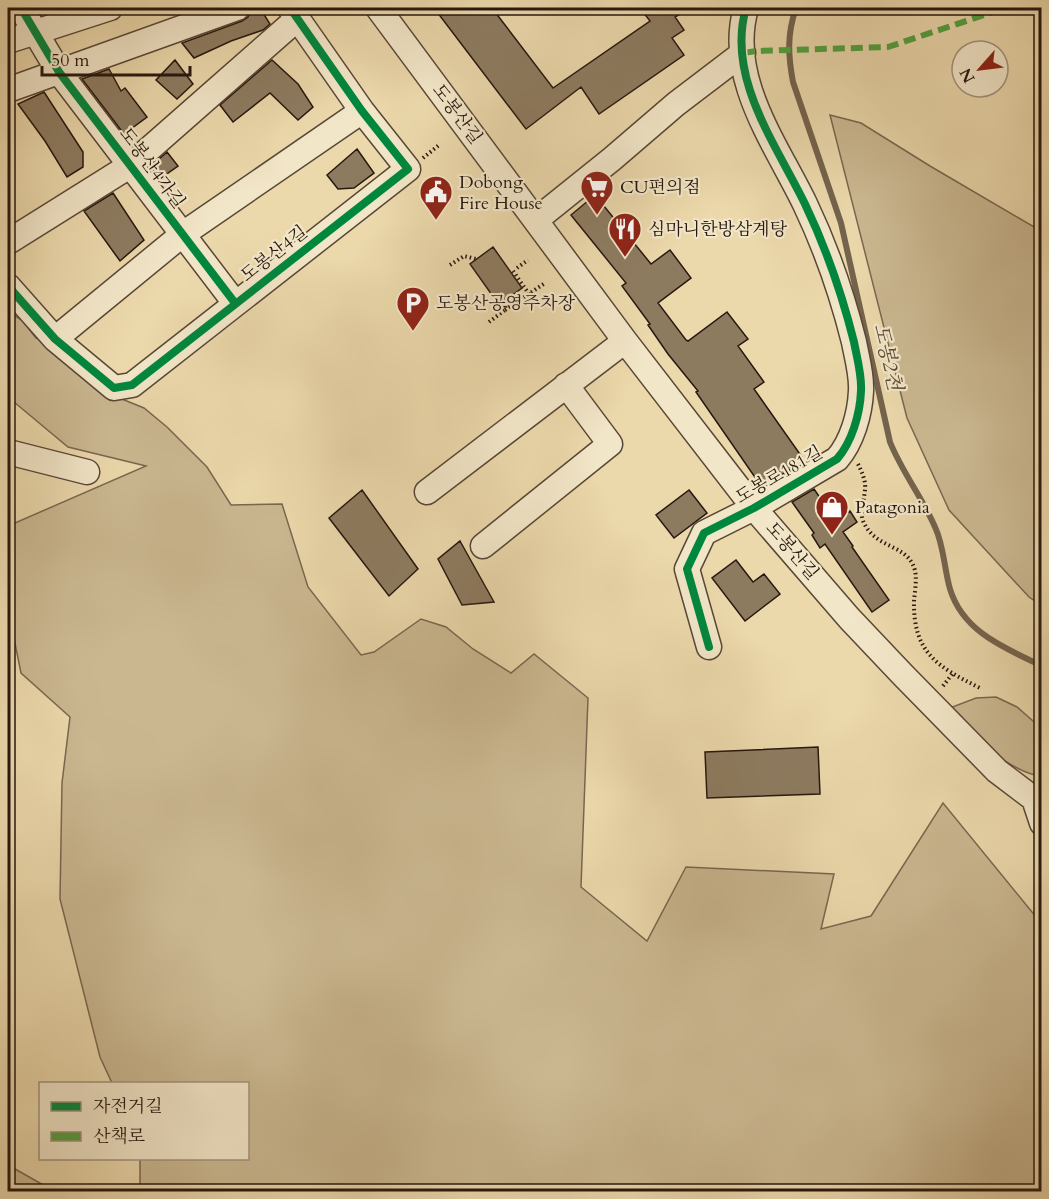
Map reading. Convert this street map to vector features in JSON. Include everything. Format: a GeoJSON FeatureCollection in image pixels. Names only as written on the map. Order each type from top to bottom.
{"type":"FeatureCollection","features":[{"type":"Feature","properties":{"kind":"street","name":"도봉산4가길"},"geometry":{"type":"LineString","coordinates":[[21,8],[59,72],[235,303]]}},
{"type":"Feature","properties":{"kind":"street"},"geometry":{"type":"LineString","coordinates":[[8,41],[41,41],[110,8]]}},
{"type":"Feature","properties":{"kind":"street"},"geometry":{"type":"LineString","coordinates":[[8,90],[237,8]]}},
{"type":"Feature","properties":{"kind":"street","name":"도봉산길"},"geometry":{"type":"LineString","coordinates":[[378,8],[625,341],[754,508],[849,618],[902,674],[997,771],[1038,800],[1041,823]]}},
{"type":"Feature","properties":{"kind":"street","name":"도봉로181길"},"geometry":{"type":"LineString","coordinates":[[709,647],[687,569],[704,533],[754,508],[837,459],[844,452],[861,401],[861,379],[837,282],[805,203],[761,119],[750,87],[743,53],[742,26],[746,8]]}},
{"type":"Feature","properties":{"kind":"street","name":"도봉산4가길"},"geometry":{"type":"LineString","coordinates":[[8,242],[130,165],[293,13]]}},
{"type":"Feature","properties":{"kind":"street","name":"도봉산4길"},"geometry":{"type":"LineString","coordinates":[[8,286],[55,339],[114,388],[132,385],[408,169],[362,111],[293,13]]}},
{"type":"Feature","properties":{"kind":"street"},"geometry":{"type":"LineString","coordinates":[[536,220],[676,104],[743,53]]}},
{"type":"Feature","properties":{"kind":"street","name":"도봉산4가길"},"geometry":{"type":"LineString","coordinates":[[55,339],[183,234],[362,111]]}},
{"type":"Feature","properties":{"kind":"street"},"geometry":{"type":"LineString","coordinates":[[426,492],[625,341]]}},
{"type":"Feature","properties":{"kind":"street"},"geometry":{"type":"LineString","coordinates":[[483,546],[610,444],[566,385]]}},
{"type":"Feature","properties":{"kind":"street"},"geometry":{"type":"LineString","coordinates":[[8,452],[87,472]]}},
{"type":"Feature","properties":{"kind":"path"},"geometry":{"type":"LineString","coordinates":[[450,265],[464,256],[476,259]]}},
{"type":"Feature","properties":{"kind":"path"},"geometry":{"type":"LineString","coordinates":[[528,260],[515,269],[529,294]]}},
{"type":"Feature","properties":{"kind":"path"},"geometry":{"type":"LineString","coordinates":[[489,322],[545,283]]}},
{"type":"Feature","properties":{"kind":"path"},"geometry":{"type":"LineString","coordinates":[[505,310],[506,300]]}},
{"type":"Feature","properties":{"kind":"shaded area"},"geometry":{"type":"Polygon","coordinates":[[[830,115],[861,123],[1041,231],[1041,605],[1029,597],[949,510],[907,418],[830,115]]]}},
{"type":"Feature","properties":{"kind":"shaded area"},"geometry":{"type":"Polygon","coordinates":[[[8,312],[22,320],[36,338],[64,347],[117,397],[144,408],[167,427],[207,467],[231,505],[282,504],[308,587],[361,655],[374,652],[421,619],[446,627],[473,649],[511,673],[534,654],[588,698],[581,887],[647,941],[686,867],[834,874],[821,929],[871,916],[943,803],[1041,923],[1041,1191],[140,1191],[140,1160],[249,1160],[249,1082],[112,1082],[100,1057],[60,899],[62,783],[70,717],[21,673],[8,609],[8,526],[146,466],[68,447],[8,397],[8,312]]]}},
{"type":"Feature","properties":{"kind":"shaded area"},"geometry":{"type":"Polygon","coordinates":[[[996,697],[1017,707],[1041,728],[1041,776],[1017,768],[1003,760],[942,711],[976,698],[996,697]]]}},
{"type":"Feature","properties":{"kind":"shaded area"},"geometry":{"type":"Polygon","coordinates":[[[8,1165],[54,1191],[8,1191],[8,1165]]]}},
{"type":"Feature","properties":{"kind":"building"},"geometry":{"type":"Polygon","coordinates":[[[251,8],[260,8],[270,24],[263,30],[231,41],[194,58],[182,43],[242,21],[248,17],[251,8]]]}},
{"type":"Feature","properties":{"kind":"building"},"geometry":{"type":"Polygon","coordinates":[[[434,8],[492,8],[553,88],[650,21],[640,8],[690,8],[675,17],[684,30],[672,38],[684,55],[599,114],[581,87],[526,129],[434,8]]]}},
{"type":"Feature","properties":{"kind":"building"},"geometry":{"type":"Polygon","coordinates":[[[175,60],[193,84],[177,99],[156,80],[175,60]]]}},
{"type":"Feature","properties":{"kind":"building"},"geometry":{"type":"Polygon","coordinates":[[[272,60],[298,84],[313,107],[298,120],[270,93],[233,122],[220,105],[272,60]]]}},
{"type":"Feature","properties":{"kind":"building"},"geometry":{"type":"Polygon","coordinates":[[[109,69],[121,91],[125,88],[147,117],[124,134],[82,79],[109,69]]]}},
{"type":"Feature","properties":{"kind":"building"},"geometry":{"type":"Polygon","coordinates":[[[44,92],[83,152],[83,167],[67,177],[18,104],[44,92]]]}},
{"type":"Feature","properties":{"kind":"building"},"geometry":{"type":"Polygon","coordinates":[[[357,149],[374,173],[354,188],[338,189],[327,175],[357,149]]]}},
{"type":"Feature","properties":{"kind":"building"},"geometry":{"type":"Polygon","coordinates":[[[167,152],[178,166],[161,178],[150,167],[167,152]]]}},
{"type":"Feature","properties":{"kind":"building"},"geometry":{"type":"Polygon","coordinates":[[[113,193],[144,240],[120,261],[84,211],[113,193]]]}},
{"type":"Feature","properties":{"kind":"building"},"geometry":{"type":"Polygon","coordinates":[[[595,195],[651,264],[670,250],[691,278],[658,303],[686,340],[688,341],[727,312],[748,339],[738,346],[764,382],[754,389],[802,457],[795,462],[797,466],[776,478],[774,476],[761,486],[696,392],[698,391],[668,354],[648,325],[650,324],[622,286],[626,283],[571,215],[595,195]]]}},
{"type":"Feature","properties":{"kind":"building"},"geometry":{"type":"Polygon","coordinates":[[[493,247],[522,288],[499,305],[470,264],[493,247]]]}},
{"type":"Feature","properties":{"kind":"building"},"geometry":{"type":"Polygon","coordinates":[[[814,489],[835,520],[850,511],[857,522],[843,532],[889,600],[872,612],[825,544],[820,548],[812,535],[814,533],[792,502],[814,489]]]}},
{"type":"Feature","properties":{"kind":"building"},"geometry":{"type":"Polygon","coordinates":[[[362,490],[418,569],[389,596],[329,518],[362,490]]]}},
{"type":"Feature","properties":{"kind":"building"},"geometry":{"type":"Polygon","coordinates":[[[689,490],[707,513],[674,538],[656,515],[689,490]]]}},
{"type":"Feature","properties":{"kind":"building"},"geometry":{"type":"Polygon","coordinates":[[[460,541],[494,602],[462,605],[438,559],[460,541]]]}},
{"type":"Feature","properties":{"kind":"building"},"geometry":{"type":"Polygon","coordinates":[[[736,560],[753,582],[764,574],[780,594],[745,621],[712,578],[736,560]]]}},
{"type":"Feature","properties":{"kind":"building"},"geometry":{"type":"Polygon","coordinates":[[[818,747],[820,794],[707,798],[705,752],[818,747]]]}},
{"type":"Feature","properties":{"kind":"waterway","name":"도봉2천"},"geometry":{"type":"LineString","coordinates":[[796,8],[789,45],[793,82],[841,223],[890,442],[935,527],[950,589],[956,604],[975,628],[987,637],[1042,666]]}},
{"type":"Feature","properties":{"kind":"marked path"},"geometry":{"type":"LineString","coordinates":[[743,53],[888,47],[1005,8]]}},
{"type":"Feature","properties":{"kind":"cycle path"},"geometry":{"type":"LineString","coordinates":[[21,8],[59,72],[235,303]]}},
{"type":"Feature","properties":{"kind":"cycle path"},"geometry":{"type":"LineString","coordinates":[[8,286],[55,339],[114,388],[132,385],[408,169],[362,111],[290,8]]}},
{"type":"Feature","properties":{"kind":"cycle path"},"geometry":{"type":"LineString","coordinates":[[709,647],[687,569],[704,533],[754,508],[837,459],[854,427],[861,391],[854,342],[827,254],[805,204],[768,134],[748,85],[743,60],[742,34],[746,8]]}},
{"type":"Feature","properties":{"kind":"place","name":"CU편의점"},"geometry":{"type":"Point","coordinates":[597,216]}},
{"type":"Feature","properties":{"kind":"place","name":"Dobong Fire House"},"geometry":{"type":"Point","coordinates":[436,221]}},
{"type":"Feature","properties":{"kind":"place","name":"심마니한방삼계탕"},"geometry":{"type":"Point","coordinates":[625,258]}},
{"type":"Feature","properties":{"kind":"place","name":"도봉산공영주차장"},"geometry":{"type":"Point","coordinates":[413,332]}},
{"type":"Feature","properties":{"kind":"place","name":"Patagonia"},"geometry":{"type":"Point","coordinates":[832,536]}}]}
